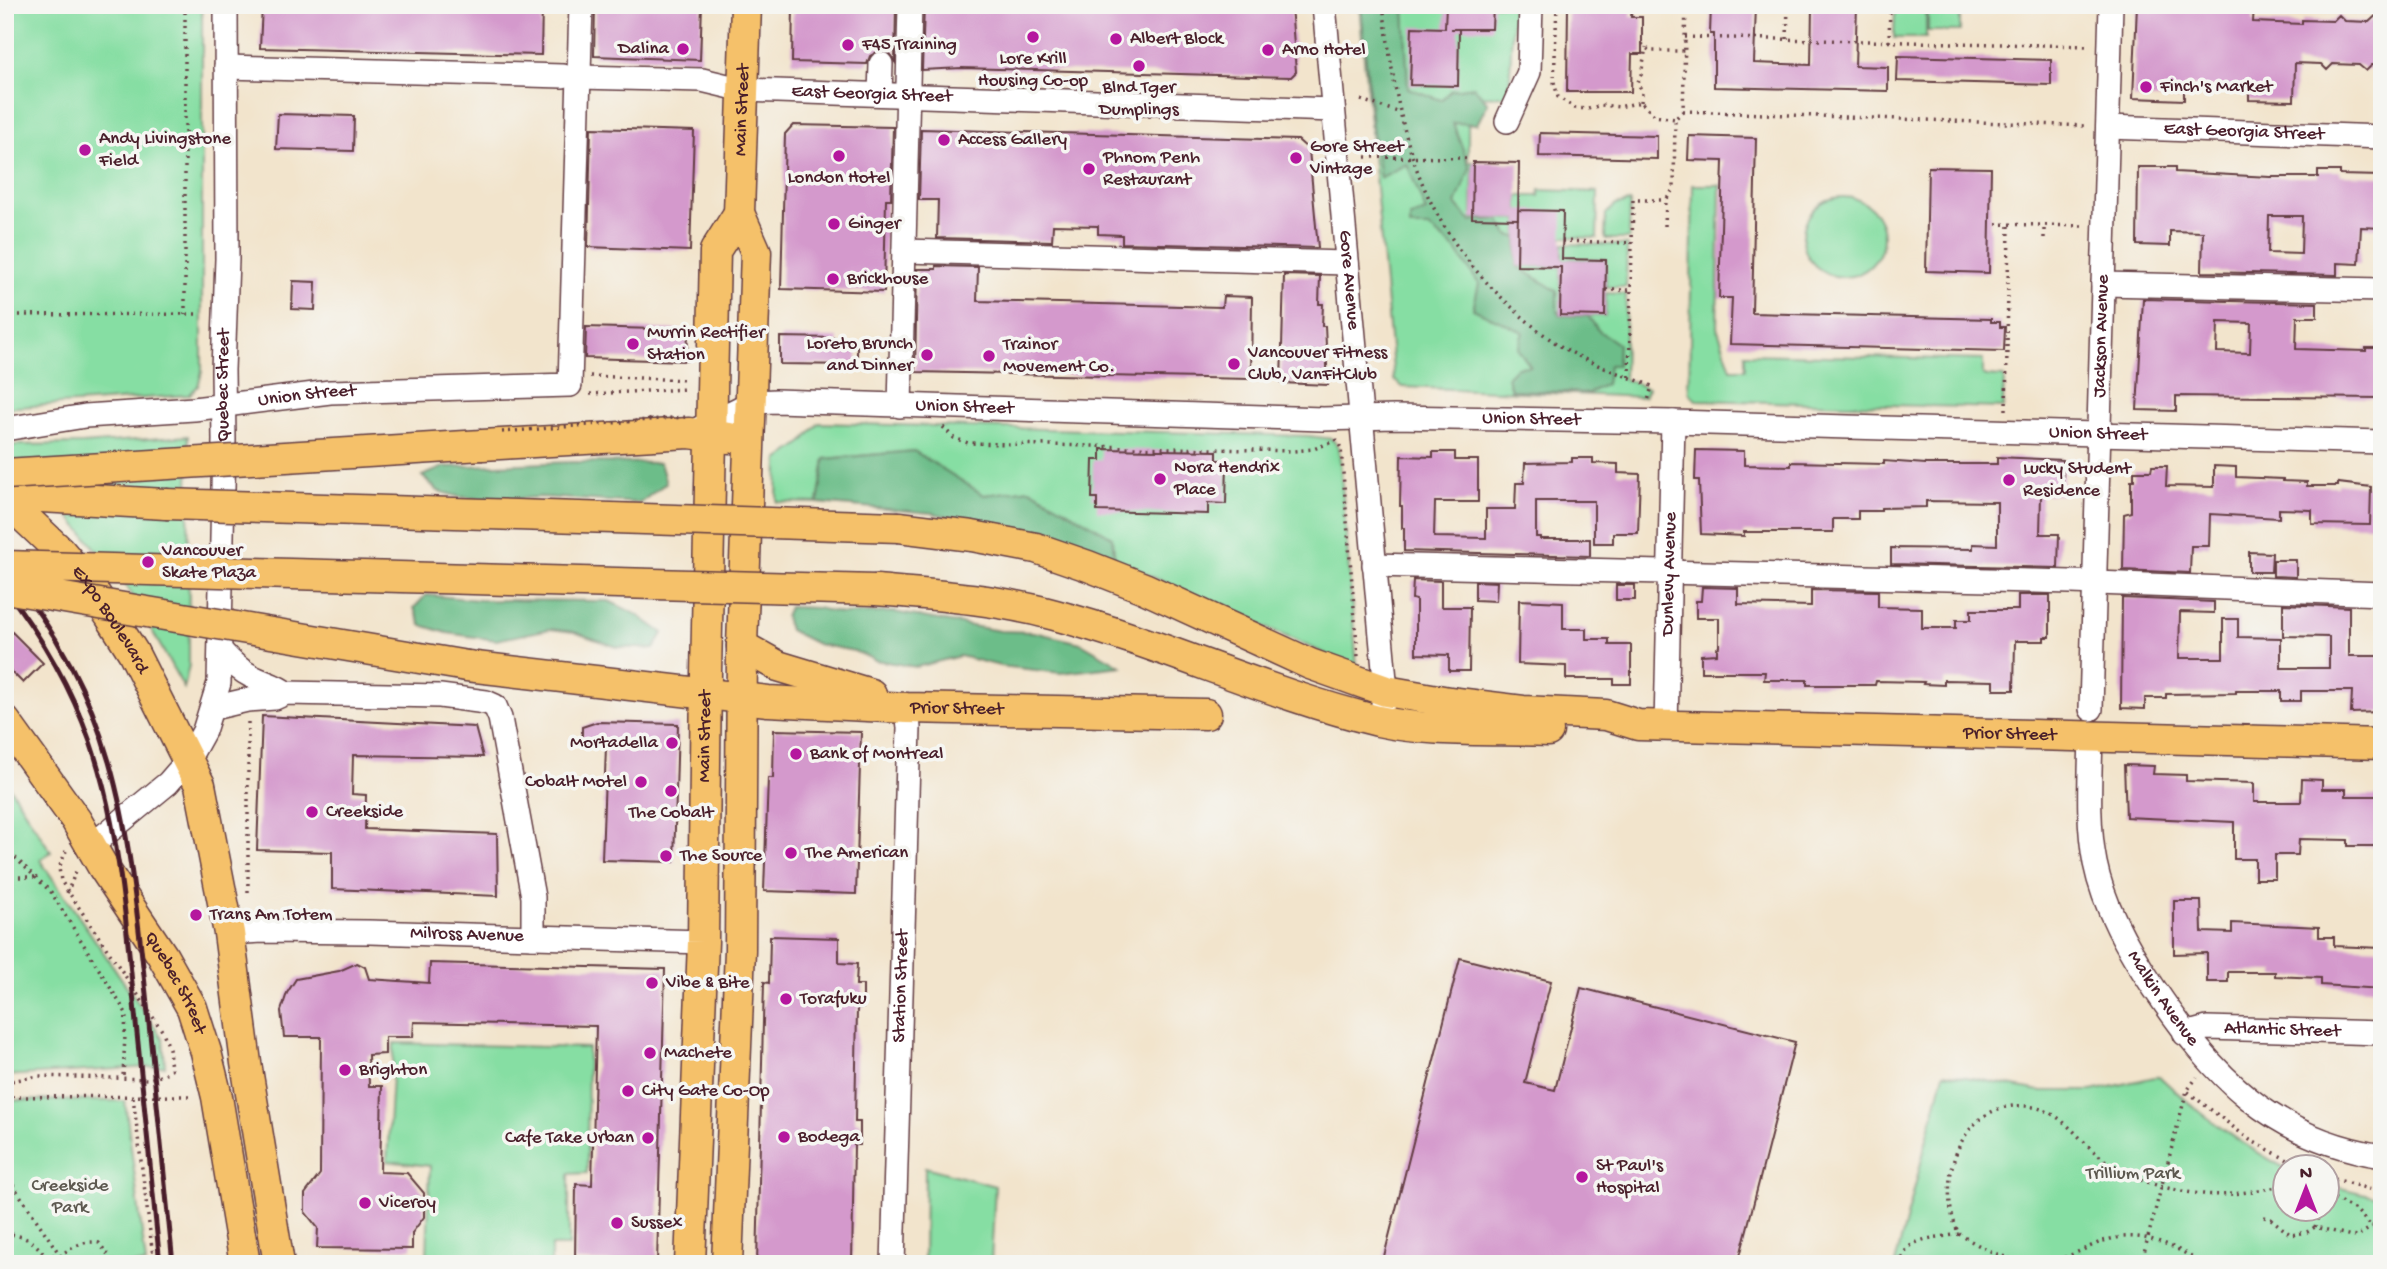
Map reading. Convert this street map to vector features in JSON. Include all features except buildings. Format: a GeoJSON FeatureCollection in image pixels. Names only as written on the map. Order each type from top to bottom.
{"type":"FeatureCollection","features":[{"type":"Feature","properties":{"kind":"main road","name":"Main Street"},"geometry":{"type":"LineString","coordinates":[[727,1264],[740,950],[742,646],[756,252],[739,213],[746,5]]}},
{"type":"Feature","properties":{"kind":"main road","name":"Main Street"},"geometry":{"type":"LineString","coordinates":[[690,1264],[703,942],[706,695],[699,432],[715,251],[739,213]]}},
{"type":"Feature","properties":{"kind":"main road"},"geometry":{"type":"LineString","coordinates":[[5,474],[699,432],[750,441]]}},
{"type":"Feature","properties":{"kind":"main road","name":"Prior Street"},"geometry":{"type":"LineString","coordinates":[[5,497],[899,527],[972,536],[1036,548],[1088,566],[1144,588],[1299,659],[1386,691],[1523,711],[1606,715],[1652,725]]}},
{"type":"Feature","properties":{"kind":"main road","name":"Expo Boulevard"},"geometry":{"type":"LineString","coordinates":[[5,497],[40,530],[88,584],[133,652],[188,760]]}},
{"type":"Feature","properties":{"kind":"main road","name":"Prior Street"},"geometry":{"type":"LineString","coordinates":[[5,566],[876,590],[949,595],[1001,603],[1110,631],[1269,688],[1381,721],[1450,729],[1609,733],[1652,725],[2091,729],[2382,744]]}},
{"type":"Feature","properties":{"kind":"main road","name":"Prior Street"},"geometry":{"type":"LineString","coordinates":[[5,588],[467,666],[742,699],[907,708],[1206,714]]}},
{"type":"Feature","properties":{"kind":"main road"},"geometry":{"type":"LineString","coordinates":[[742,646],[778,666],[894,700],[907,708]]}},
{"type":"Feature","properties":{"kind":"main road"},"geometry":{"type":"LineString","coordinates":[[5,721],[76,820],[77,857]]}},
{"type":"Feature","properties":{"kind":"main road"},"geometry":{"type":"LineString","coordinates":[[188,760],[200,785],[229,933],[246,1063],[279,1264]]}},
{"type":"Feature","properties":{"kind":"main road","name":"Quebec Street"},"geometry":{"type":"LineString","coordinates":[[77,857],[162,955],[192,1008],[217,1097],[245,1264]]}},
{"type":"Feature","properties":{"kind":"street","name":"Quebec Street"},"geometry":{"type":"LineString","coordinates":[[77,857],[168,783],[188,760],[204,731],[219,683],[227,259],[226,5]]}},
{"type":"Feature","properties":{"kind":"street"},"geometry":{"type":"LineString","coordinates":[[570,380],[571,76],[581,5]]}},
{"type":"Feature","properties":{"kind":"street"},"geometry":{"type":"LineString","coordinates":[[900,406],[910,5]]}},
{"type":"Feature","properties":{"kind":"street","name":"Gore Avenue"},"geometry":{"type":"LineString","coordinates":[[1324,5],[1386,691],[1381,721]]}},
{"type":"Feature","properties":{"kind":"street"},"geometry":{"type":"LineString","coordinates":[[1507,121],[1529,72],[1531,5]]}},
{"type":"Feature","properties":{"kind":"street","name":"Jackson Avenue"},"geometry":{"type":"LineString","coordinates":[[2091,729],[2102,284],[2098,126],[2111,5]]}},
{"type":"Feature","properties":{"kind":"street"},"geometry":{"type":"LineString","coordinates":[[880,94],[881,64]]}},
{"type":"Feature","properties":{"kind":"street","name":"East Georgia Street"},"geometry":{"type":"LineString","coordinates":[[226,67],[702,80],[744,90],[1333,110]]}},
{"type":"Feature","properties":{"kind":"street","name":"East Georgia Street"},"geometry":{"type":"LineString","coordinates":[[2098,126],[2382,137]]}},
{"type":"Feature","properties":{"kind":"street"},"geometry":{"type":"LineString","coordinates":[[904,251],[1347,263]]}},
{"type":"Feature","properties":{"kind":"street"},"geometry":{"type":"LineString","coordinates":[[2102,284],[2382,290]]}},
{"type":"Feature","properties":{"kind":"street","name":"Union Street"},"geometry":{"type":"LineString","coordinates":[[5,429],[85,416],[194,409],[330,392],[570,380]]}},
{"type":"Feature","properties":{"kind":"street","name":"Union Street"},"geometry":{"type":"LineString","coordinates":[[699,432],[752,402],[776,401],[1323,419],[1361,417],[1673,422],[2382,442]]}},
{"type":"Feature","properties":{"kind":"street","name":"Dunlevy Avenue"},"geometry":{"type":"LineString","coordinates":[[1652,725],[1669,572],[1673,422]]}},
{"type":"Feature","properties":{"kind":"street"},"geometry":{"type":"LineString","coordinates":[[1374,565],[2095,583],[2382,594]]}},
{"type":"Feature","properties":{"kind":"street"},"geometry":{"type":"LineString","coordinates":[[221,651],[236,667],[253,678],[275,684],[286,693]]}},
{"type":"Feature","properties":{"kind":"street"},"geometry":{"type":"LineString","coordinates":[[213,708],[247,700],[275,698],[286,693],[440,696],[486,702],[495,706],[500,719],[533,897],[533,937]]}},
{"type":"Feature","properties":{"kind":"street","name":"Station Street"},"geometry":{"type":"LineString","coordinates":[[893,1264],[909,728],[907,708]]}},
{"type":"Feature","properties":{"kind":"street","name":"Malkin Avenue"},"geometry":{"type":"LineString","coordinates":[[2091,729],[2092,838],[2102,887],[2126,943],[2185,1034],[2211,1065],[2243,1095],[2270,1115],[2312,1136],[2382,1156]]}},
{"type":"Feature","properties":{"kind":"street","name":"Milross Avenue"},"geometry":{"type":"LineString","coordinates":[[229,933],[262,931],[703,942]]}},
{"type":"Feature","properties":{"kind":"street","name":"Atlantic Street"},"geometry":{"type":"LineString","coordinates":[[2185,1034],[2207,1028],[2382,1033]]}},
{"type":"Feature","properties":{"kind":"path"},"geometry":{"type":"LineString","coordinates":[[185,5],[185,315]]}},
{"type":"Feature","properties":{"kind":"path"},"geometry":{"type":"LineString","coordinates":[[1383,5],[1398,112],[1411,157],[1428,200],[1450,237],[1478,275],[1539,332],[1598,366],[1652,386],[1648,401]]}},
{"type":"Feature","properties":{"kind":"path"},"geometry":{"type":"LineString","coordinates":[[1557,5],[1554,82],[1558,97],[1575,107],[1588,109],[1601,105],[1619,107],[1641,103]]}},
{"type":"Feature","properties":{"kind":"path"},"geometry":{"type":"LineString","coordinates":[[1665,226],[1666,200],[1674,188],[1675,119],[1683,111],[1685,5]]}},
{"type":"Feature","properties":{"kind":"path"},"geometry":{"type":"LineString","coordinates":[[1787,39],[1788,5]]}},
{"type":"Feature","properties":{"kind":"path"},"geometry":{"type":"LineString","coordinates":[[1889,42],[1890,5]]}},
{"type":"Feature","properties":{"kind":"path"},"geometry":{"type":"LineString","coordinates":[[1685,37],[2090,47]]}},
{"type":"Feature","properties":{"kind":"path"},"geometry":{"type":"LineString","coordinates":[[1641,103],[1642,93],[1638,82],[1644,46],[1650,51],[1684,51]]}},
{"type":"Feature","properties":{"kind":"path"},"geometry":{"type":"LineString","coordinates":[[1361,100],[1398,112]]}},
{"type":"Feature","properties":{"kind":"path"},"geometry":{"type":"LineString","coordinates":[[1641,103],[1654,116],[1675,119]]}},
{"type":"Feature","properties":{"kind":"path"},"geometry":{"type":"LineString","coordinates":[[1683,111],[2098,126]]}},
{"type":"Feature","properties":{"kind":"path"},"geometry":{"type":"LineString","coordinates":[[1366,158],[1469,158]]}},
{"type":"Feature","properties":{"kind":"path"},"geometry":{"type":"LineString","coordinates":[[1629,377],[1633,200],[1666,200]]}},
{"type":"Feature","properties":{"kind":"path"},"geometry":{"type":"LineString","coordinates":[[1996,224],[2086,226]]}},
{"type":"Feature","properties":{"kind":"path"},"geometry":{"type":"LineString","coordinates":[[2006,412],[2009,224]]}},
{"type":"Feature","properties":{"kind":"path"},"geometry":{"type":"LineString","coordinates":[[2043,238],[2044,225]]}},
{"type":"Feature","properties":{"kind":"path"},"geometry":{"type":"LineString","coordinates":[[1562,241],[1632,243]]}},
{"type":"Feature","properties":{"kind":"path"},"geometry":{"type":"LineString","coordinates":[[1606,290],[1631,290]]}},
{"type":"Feature","properties":{"kind":"path"},"geometry":{"type":"LineString","coordinates":[[5,315],[199,314]]}},
{"type":"Feature","properties":{"kind":"path"},"geometry":{"type":"LineString","coordinates":[[570,380],[691,380]]}},
{"type":"Feature","properties":{"kind":"path"},"geometry":{"type":"LineString","coordinates":[[953,424],[939,423],[954,438],[968,443],[1294,451],[1314,449],[1336,439]]}},
{"type":"Feature","properties":{"kind":"path"},"geometry":{"type":"LineString","coordinates":[[1329,435],[1336,439],[1340,448],[1357,655],[1361,662]]}},
{"type":"Feature","properties":{"kind":"path"},"geometry":{"type":"LineString","coordinates":[[248,713],[248,895]]}},
{"type":"Feature","properties":{"kind":"path"},"geometry":{"type":"LineString","coordinates":[[5,848],[51,892],[126,1013],[123,1077]]}},
{"type":"Feature","properties":{"kind":"path"},"geometry":{"type":"LineString","coordinates":[[67,892],[77,857]]}},
{"type":"Feature","properties":{"kind":"path"},"geometry":{"type":"LineString","coordinates":[[5,1082],[39,1076],[149,1079],[171,1070],[169,1048],[163,1032],[61,881],[59,868],[77,857]]}},
{"type":"Feature","properties":{"kind":"path"},"geometry":{"type":"LineString","coordinates":[[5,877],[35,877]]}},
{"type":"Feature","properties":{"kind":"path"},"geometry":{"type":"LineString","coordinates":[[2141,1264],[2188,1091],[2197,1077]]}},
{"type":"Feature","properties":{"kind":"path"},"geometry":{"type":"LineString","coordinates":[[2188,1091],[2249,1140],[2277,1154]]}},
{"type":"Feature","properties":{"kind":"path"},"geometry":{"type":"LineString","coordinates":[[5,1097],[188,1096]]}},
{"type":"Feature","properties":{"kind":"path"},"geometry":{"type":"LineString","coordinates":[[134,1097],[154,1264]]}},
{"type":"Feature","properties":{"kind":"path"},"geometry":{"type":"LineString","coordinates":[[1959,1234],[1949,1199],[1954,1160],[1962,1139],[1972,1126],[1997,1109],[2009,1106],[2035,1107],[2056,1116],[2117,1170],[2163,1186],[2217,1195],[2272,1188]]}},
{"type":"Feature","properties":{"kind":"path"},"geometry":{"type":"LineString","coordinates":[[5,1173],[66,1264]]}},
{"type":"Feature","properties":{"kind":"path"},"geometry":{"type":"LineString","coordinates":[[2342,1181],[2382,1194]]}},
{"type":"Feature","properties":{"kind":"path"},"geometry":{"type":"LineString","coordinates":[[2342,1203],[2357,1211],[2371,1227]]}},
{"type":"Feature","properties":{"kind":"path"},"geometry":{"type":"LineString","coordinates":[[2264,1217],[2271,1219],[2291,1235],[2307,1232],[2316,1224]]}},
{"type":"Feature","properties":{"kind":"path"},"geometry":{"type":"LineString","coordinates":[[2315,1227],[2356,1237],[2382,1217]]}},
{"type":"Feature","properties":{"kind":"path"},"geometry":{"type":"LineString","coordinates":[[5,1233],[27,1239],[40,1248],[50,1264]]}},
{"type":"Feature","properties":{"kind":"path"},"geometry":{"type":"LineString","coordinates":[[1899,1264],[1902,1253],[1919,1239],[1959,1234],[2002,1255],[2042,1263],[2057,1260],[2110,1239],[2125,1236],[2147,1237],[2183,1251],[2202,1264]]}},
{"type":"Feature","properties":{"kind":"path"},"geometry":{"type":"LineString","coordinates":[[65,1252],[81,1243],[99,1243],[115,1264]]}},
{"type":"Feature","properties":{"kind":"path"},"geometry":{"type":"LineString","coordinates":[[52,1254],[57,1264]]}},
{"type":"Feature","properties":{"kind":"green space"},"geometry":{"type":"Polygon","coordinates":[[[5,5],[202,5],[202,372],[198,386],[189,395],[5,408],[5,5]]]}},
{"type":"Feature","properties":{"kind":"green space"},"geometry":{"type":"Polygon","coordinates":[[[1359,5],[1513,5],[1509,96],[1468,97],[1468,162],[1473,162],[1472,218],[1518,219],[1517,266],[1561,267],[1561,315],[1605,316],[1606,293],[1626,294],[1624,379],[1648,388],[1644,397],[1403,387],[1394,380],[1359,5]]]}},
{"type":"Feature","properties":{"kind":"green space"},"geometry":{"type":"Polygon","coordinates":[[[1361,5],[1404,5],[1408,88],[1441,100],[1451,90],[1474,87],[1488,103],[1477,124],[1453,123],[1470,168],[1456,204],[1470,221],[1499,219],[1508,235],[1517,237],[1517,266],[1557,291],[1557,310],[1560,315],[1588,316],[1599,331],[1618,344],[1617,365],[1609,365],[1606,384],[1589,393],[1511,390],[1507,377],[1517,367],[1530,366],[1518,349],[1523,332],[1473,309],[1479,284],[1455,249],[1428,227],[1410,227],[1410,217],[1426,212],[1407,164],[1380,178],[1372,125],[1361,5]]]}},
{"type":"Feature","properties":{"kind":"green space"},"geometry":{"type":"Polygon","coordinates":[[[1903,5],[1916,5],[1916,9],[1926,9],[1926,38],[1894,38],[1895,7],[1902,8],[1903,5]]]}},
{"type":"Feature","properties":{"kind":"green space"},"geometry":{"type":"Polygon","coordinates":[[[1928,5],[1960,5],[1960,31],[1928,31],[1928,5]]]}},
{"type":"Feature","properties":{"kind":"green space"},"geometry":{"type":"Polygon","coordinates":[[[1693,185],[1720,185],[1717,327],[1731,369],[1745,369],[1745,354],[1983,360],[1983,376],[2004,377],[2003,408],[1696,400],[1689,392],[1693,185]]]}},
{"type":"Feature","properties":{"kind":"green space"},"geometry":{"type":"Polygon","coordinates":[[[1540,190],[1598,192],[1597,238],[1562,237],[1518,210],[1518,196],[1539,196],[1540,190]]]}},
{"type":"Feature","properties":{"kind":"green space"},"geometry":{"type":"Polygon","coordinates":[[[1843,197],[1858,200],[1871,209],[1880,222],[1883,237],[1880,252],[1871,265],[1858,274],[1843,277],[1828,274],[1815,265],[1806,252],[1803,237],[1806,222],[1815,209],[1828,200],[1843,197]]]}},
{"type":"Feature","properties":{"kind":"green space"},"geometry":{"type":"Polygon","coordinates":[[[1630,202],[1629,239],[1605,239],[1606,214],[1616,205],[1630,202]]]}},
{"type":"Feature","properties":{"kind":"green space"},"geometry":{"type":"Polygon","coordinates":[[[1562,244],[1627,245],[1626,287],[1606,287],[1606,260],[1562,259],[1562,244]]]}},
{"type":"Feature","properties":{"kind":"green space"},"geometry":{"type":"Polygon","coordinates":[[[819,423],[1308,436],[1332,439],[1339,448],[1357,668],[1115,560],[1112,537],[1030,489],[984,495],[914,451],[825,459],[818,503],[777,502],[778,460],[803,442],[819,423]]]}},
{"type":"Feature","properties":{"kind":"green space","name":"Vancouver Skate Plaza"},"geometry":{"type":"Polygon","coordinates":[[[188,436],[189,665],[184,688],[128,588],[43,484],[5,459],[5,448],[14,445],[83,444],[188,436]]]}},
{"type":"Feature","properties":{"kind":"green space"},"geometry":{"type":"Polygon","coordinates":[[[914,451],[984,495],[1030,489],[1112,537],[1115,560],[1021,531],[932,513],[818,503],[825,459],[914,451]]]}},
{"type":"Feature","properties":{"kind":"green space"},"geometry":{"type":"Polygon","coordinates":[[[573,462],[660,463],[666,483],[640,503],[541,497],[500,500],[460,497],[438,491],[422,476],[444,467],[573,462]]]}},
{"type":"Feature","properties":{"kind":"green space"},"geometry":{"type":"Polygon","coordinates":[[[426,595],[479,600],[609,601],[636,614],[663,633],[654,649],[617,647],[574,632],[550,629],[496,640],[447,633],[421,625],[414,608],[426,595]]]}},
{"type":"Feature","properties":{"kind":"green space"},"geometry":{"type":"Polygon","coordinates":[[[789,607],[817,608],[843,614],[894,612],[1000,631],[1034,632],[1081,643],[1121,666],[1061,673],[1000,666],[960,656],[916,667],[875,660],[854,651],[817,644],[789,630],[785,616],[789,607]]]}},
{"type":"Feature","properties":{"kind":"green space"},"geometry":{"type":"Polygon","coordinates":[[[5,780],[51,852],[40,860],[163,1039],[165,1066],[5,1076],[5,780]]]}},
{"type":"Feature","properties":{"kind":"green space"},"geometry":{"type":"Polygon","coordinates":[[[394,1043],[588,1048],[587,1173],[569,1174],[569,1246],[551,1246],[551,1264],[412,1264],[412,1261],[427,1258],[430,1166],[387,1161],[394,1043]]]}},
{"type":"Feature","properties":{"kind":"green space","name":"Trillium Park"},"geometry":{"type":"Polygon","coordinates":[[[1944,1073],[2040,1091],[2092,1091],[2159,1076],[2219,1126],[2272,1160],[2272,1224],[2342,1224],[2342,1188],[2382,1198],[2382,1264],[1895,1264],[1944,1073]]]}},
{"type":"Feature","properties":{"kind":"green space","name":"Creekside Park"},"geometry":{"type":"Polygon","coordinates":[[[5,1100],[125,1101],[146,1264],[5,1264],[5,1100]]]}},
{"type":"Feature","properties":{"kind":"green space"},"geometry":{"type":"Polygon","coordinates":[[[925,1167],[995,1186],[991,1264],[924,1264],[925,1167]]]}},
{"type":"Feature","properties":{"kind":"railway"},"geometry":{"type":"LineString","coordinates":[[5,569],[43,619],[72,668],[95,718],[111,769],[132,876],[173,1264]]}},
{"type":"Feature","properties":{"kind":"railway"},"geometry":{"type":"LineString","coordinates":[[5,589],[56,666],[75,704],[102,781],[119,866],[125,913],[160,1264]]}},
{"type":"Feature","properties":{"kind":"place","name":"Lore Krill Housing Co-op"},"geometry":{"type":"Point","coordinates":[1033,37]}},
{"type":"Feature","properties":{"kind":"place","name":"Albert Block"},"geometry":{"type":"Point","coordinates":[1116,39]}},
{"type":"Feature","properties":{"kind":"place","name":"F45 Training"},"geometry":{"type":"Point","coordinates":[848,45]}},
{"type":"Feature","properties":{"kind":"place","name":"Dalina"},"geometry":{"type":"Point","coordinates":[683,49]}},
{"type":"Feature","properties":{"kind":"place","name":"Arno Hotel"},"geometry":{"type":"Point","coordinates":[1268,50]}},
{"type":"Feature","properties":{"kind":"place","name":"Blnd Tger Dumplings"},"geometry":{"type":"Point","coordinates":[1139,66]}},
{"type":"Feature","properties":{"kind":"place","name":"Finch's Market"},"geometry":{"type":"Point","coordinates":[2146,87]}},
{"type":"Feature","properties":{"kind":"place","name":"Access Gallery"},"geometry":{"type":"Point","coordinates":[944,140]}},
{"type":"Feature","properties":{"kind":"place","name":"Andy Livingstone Field"},"geometry":{"type":"Point","coordinates":[85,150]}},
{"type":"Feature","properties":{"kind":"place","name":"London Hotel"},"geometry":{"type":"Point","coordinates":[839,156]}},
{"type":"Feature","properties":{"kind":"place","name":"Gore Street Vintage"},"geometry":{"type":"Point","coordinates":[1296,158]}},
{"type":"Feature","properties":{"kind":"place","name":"Phnom Penh Restaurant"},"geometry":{"type":"Point","coordinates":[1089,169]}},
{"type":"Feature","properties":{"kind":"place","name":"Ginger"},"geometry":{"type":"Point","coordinates":[834,224]}},
{"type":"Feature","properties":{"kind":"place","name":"Brickhouse"},"geometry":{"type":"Point","coordinates":[833,279]}},
{"type":"Feature","properties":{"kind":"place","name":"Murrin Rectifier Station"},"geometry":{"type":"Point","coordinates":[633,344]}},
{"type":"Feature","properties":{"kind":"place","name":"Loreto Brunch and Dinner"},"geometry":{"type":"Point","coordinates":[927,355]}},
{"type":"Feature","properties":{"kind":"place","name":"Trainor Movement Co."},"geometry":{"type":"Point","coordinates":[989,356]}},
{"type":"Feature","properties":{"kind":"place","name":"Vancouver Fitness Club, VanFitClub"},"geometry":{"type":"Point","coordinates":[1234,364]}},
{"type":"Feature","properties":{"kind":"place","name":"Nora Hendrix Place"},"geometry":{"type":"Point","coordinates":[1160,479]}},
{"type":"Feature","properties":{"kind":"place","name":"Lucky Student Residence"},"geometry":{"type":"Point","coordinates":[2009,480]}},
{"type":"Feature","properties":{"kind":"place","name":"Vancouver Skate Plaza"},"geometry":{"type":"Point","coordinates":[148,562]}},
{"type":"Feature","properties":{"kind":"place","name":"Mortadella"},"geometry":{"type":"Point","coordinates":[672,743]}},
{"type":"Feature","properties":{"kind":"place","name":"Bank of Montreal"},"geometry":{"type":"Point","coordinates":[796,754]}},
{"type":"Feature","properties":{"kind":"place","name":"Cobalt Motel"},"geometry":{"type":"Point","coordinates":[641,782]}},
{"type":"Feature","properties":{"kind":"place","name":"The Cobalt"},"geometry":{"type":"Point","coordinates":[671,791]}},
{"type":"Feature","properties":{"kind":"place","name":"Creekside"},"geometry":{"type":"Point","coordinates":[312,812]}},
{"type":"Feature","properties":{"kind":"place","name":"The American"},"geometry":{"type":"Point","coordinates":[791,853]}},
{"type":"Feature","properties":{"kind":"place","name":"The Source"},"geometry":{"type":"Point","coordinates":[666,856]}},
{"type":"Feature","properties":{"kind":"place","name":"Trans Am Totem"},"geometry":{"type":"Point","coordinates":[196,915]}},
{"type":"Feature","properties":{"kind":"place","name":"Vibe & Bite"},"geometry":{"type":"Point","coordinates":[652,983]}},
{"type":"Feature","properties":{"kind":"place","name":"Torafuku"},"geometry":{"type":"Point","coordinates":[786,999]}},
{"type":"Feature","properties":{"kind":"place","name":"Machete"},"geometry":{"type":"Point","coordinates":[650,1053]}},
{"type":"Feature","properties":{"kind":"place","name":"Brighton"},"geometry":{"type":"Point","coordinates":[345,1070]}},
{"type":"Feature","properties":{"kind":"place","name":"City Gate Co-Op"},"geometry":{"type":"Point","coordinates":[628,1091]}},
{"type":"Feature","properties":{"kind":"place","name":"Bodega"},"geometry":{"type":"Point","coordinates":[784,1137]}},
{"type":"Feature","properties":{"kind":"place","name":"Cafe Take Urban"},"geometry":{"type":"Point","coordinates":[648,1138]}},
{"type":"Feature","properties":{"kind":"place","name":"St Paul's Hospital"},"geometry":{"type":"Point","coordinates":[1582,1177]}},
{"type":"Feature","properties":{"kind":"place","name":"Viceroy"},"geometry":{"type":"Point","coordinates":[365,1203]}},
{"type":"Feature","properties":{"kind":"place","name":"Sussex"},"geometry":{"type":"Point","coordinates":[617,1223]}}]}
